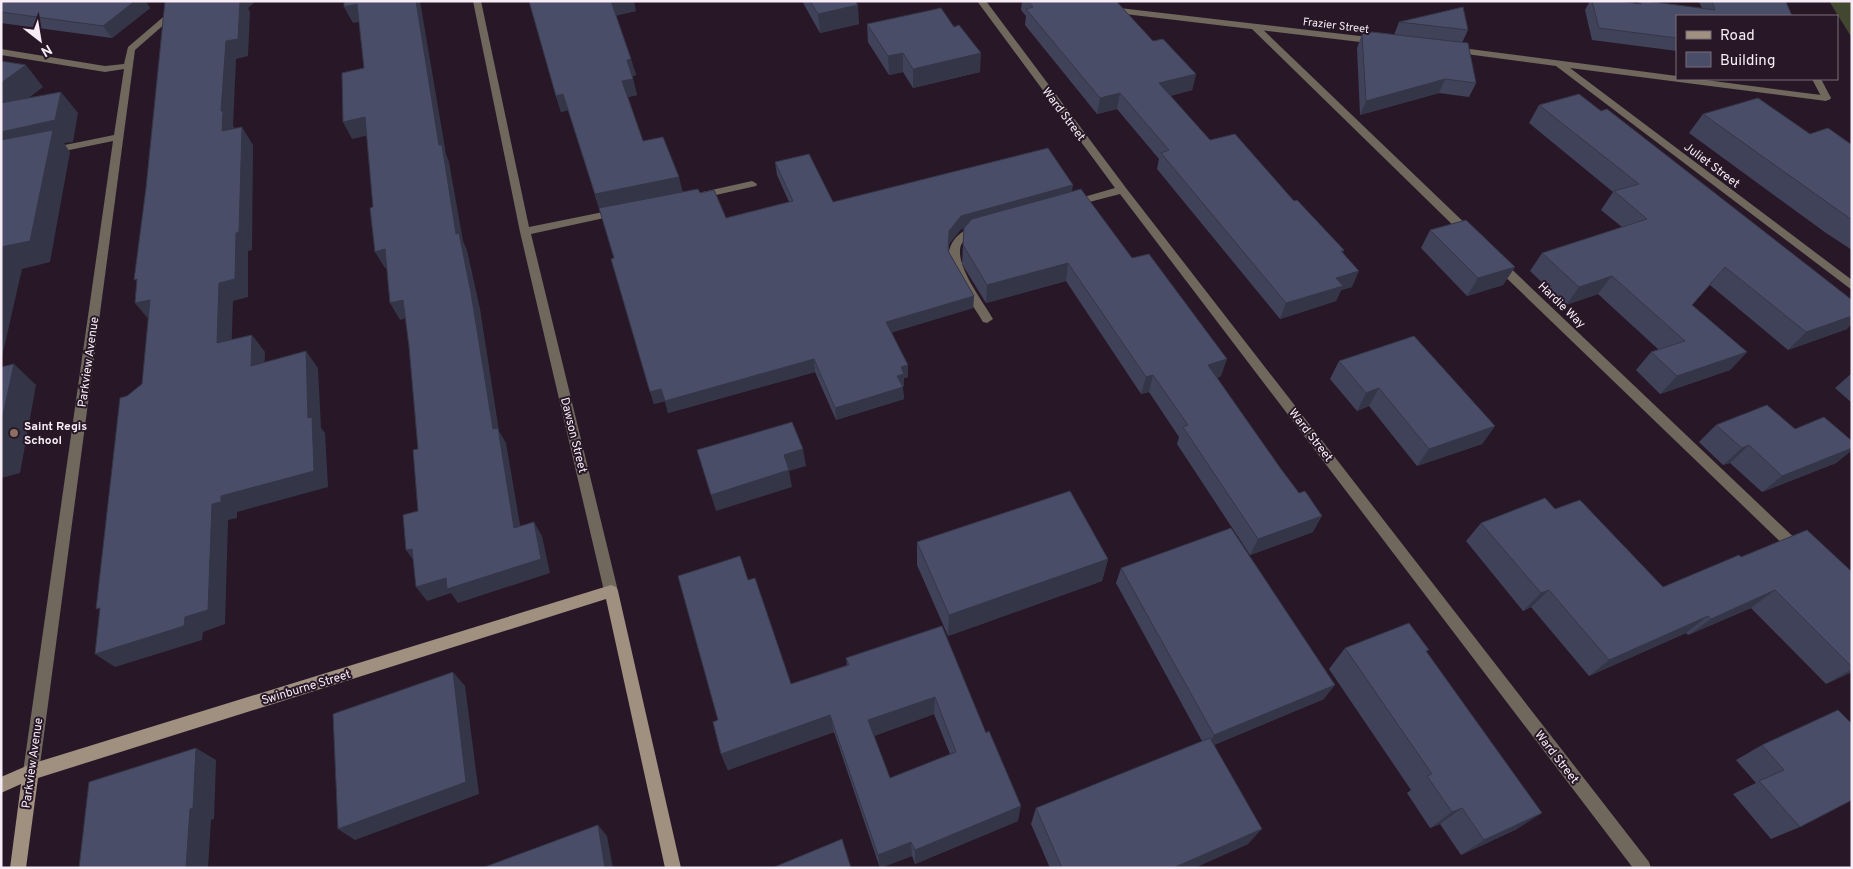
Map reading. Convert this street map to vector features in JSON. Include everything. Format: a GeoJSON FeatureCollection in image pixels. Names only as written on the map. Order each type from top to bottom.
{"type":"FeatureCollection","features":[{"type":"Feature","properties":{"kind":"street","name":"Parkview Avenue"},"geometry":{"type":"LineString","coordinates":[[18,868],[131,48],[187,1]]}},
{"type":"Feature","properties":{"kind":"street","name":"Dawson Street"},"geometry":{"type":"LineString","coordinates":[[477,1],[525,232],[611,591],[673,868]]}},
{"type":"Feature","properties":{"kind":"street","name":"Ward Street"},"geometry":{"type":"LineString","coordinates":[[981,1],[1122,190],[1643,868]]}},
{"type":"Feature","properties":{"kind":"street","name":"Frazier Street"},"geometry":{"type":"LineString","coordinates":[[1104,9],[1391,43]]}},
{"type":"Feature","properties":{"kind":"street"},"geometry":{"type":"LineString","coordinates":[[1254,26],[1475,240]]}},
{"type":"Feature","properties":{"kind":"street"},"geometry":{"type":"LineString","coordinates":[[1440,49],[1676,79]]}},
{"type":"Feature","properties":{"kind":"street"},"geometry":{"type":"LineString","coordinates":[[1,52],[105,69],[128,66]]}},
{"type":"Feature","properties":{"kind":"street","name":"Juliet Street"},"geometry":{"type":"LineString","coordinates":[[1558,63],[1852,286]]}},
{"type":"Feature","properties":{"kind":"street"},"geometry":{"type":"LineString","coordinates":[[1686,80],[1826,98],[1817,80]]}},
{"type":"Feature","properties":{"kind":"street"},"geometry":{"type":"LineString","coordinates":[[38,153],[119,137]]}},
{"type":"Feature","properties":{"kind":"street"},"geometry":{"type":"LineString","coordinates":[[686,198],[752,184]]}},
{"type":"Feature","properties":{"kind":"street"},"geometry":{"type":"LineString","coordinates":[[1062,206],[1122,190]]}},
{"type":"Feature","properties":{"kind":"street"},"geometry":{"type":"LineString","coordinates":[[525,232],[630,210]]}},
{"type":"Feature","properties":{"kind":"street"},"geometry":{"type":"LineString","coordinates":[[987,318],[955,264],[956,244],[966,233],[992,225]]}},
{"type":"Feature","properties":{"kind":"street","name":"Hardie Way"},"geometry":{"type":"LineString","coordinates":[[1489,254],[1804,556]]}},
{"type":"Feature","properties":{"kind":"street","name":"Swinburne Street"},"geometry":{"type":"LineString","coordinates":[[1,785],[32,772],[611,591]]}},
{"type":"Feature","properties":{"kind":"green space"},"geometry":{"type":"Polygon","coordinates":[[[1829,1],[1852,1],[1852,38],[1838,15],[1829,1]]]}},
{"type":"Feature","properties":{"kind":"building"},"geometry":{"type":"Polygon","coordinates":[[[1,1],[135,1],[103,26],[1,12],[1,1]]]}},
{"type":"Feature","properties":{"kind":"building"},"geometry":{"type":"Polygon","coordinates":[[[165,1],[240,1],[238,39],[226,41],[221,111],[223,111],[222,131],[242,127],[239,232],[236,233],[235,279],[219,283],[217,343],[252,335],[251,366],[306,351],[308,418],[312,417],[314,471],[221,496],[221,502],[212,504],[208,610],[185,617],[184,626],[95,654],[100,608],[96,609],[120,398],[127,396],[142,384],[150,300],[135,303],[137,279],[134,280],[146,188],[165,1]]]}},
{"type":"Feature","properties":{"kind":"building"},"geometry":{"type":"Polygon","coordinates":[[[344,1],[416,1],[439,145],[442,145],[456,234],[459,233],[471,293],[493,429],[498,428],[514,528],[534,522],[541,559],[447,589],[446,578],[416,587],[412,549],[406,550],[403,515],[418,511],[413,450],[418,449],[409,346],[403,300],[390,303],[385,249],[375,252],[370,208],[373,207],[365,117],[343,122],[342,73],[364,68],[357,4],[344,7],[344,1]]]}},
{"type":"Feature","properties":{"kind":"building"},"geometry":{"type":"Polygon","coordinates":[[[529,1],[611,1],[631,59],[627,60],[633,79],[622,81],[643,141],[663,137],[679,177],[595,194],[563,94],[556,96],[529,1]]]}},
{"type":"Feature","properties":{"kind":"building"},"geometry":{"type":"Polygon","coordinates":[[[810,1],[855,1],[858,5],[818,14],[810,1]]]}},
{"type":"Feature","properties":{"kind":"building"},"geometry":{"type":"Polygon","coordinates":[[[1028,1],[1116,1],[1153,41],[1163,39],[1196,74],[1159,83],[1210,140],[1235,134],[1294,201],[1297,200],[1344,250],[1341,251],[1359,271],[1336,278],[1343,286],[1286,303],[1161,153],[1169,150],[1120,93],[1100,98],[1026,9],[1033,7],[1028,1]]]}},
{"type":"Feature","properties":{"kind":"building"},"geometry":{"type":"Polygon","coordinates":[[[1592,1],[1641,4],[1640,1],[1646,1],[1715,10],[1712,1],[1783,1],[1786,2],[1792,15],[1676,15],[1676,38],[1599,28],[1592,1]]]}},
{"type":"Feature","properties":{"kind":"building"},"geometry":{"type":"Polygon","coordinates":[[[1463,7],[1468,30],[1399,22],[1463,7]]]}},
{"type":"Feature","properties":{"kind":"building"},"geometry":{"type":"Polygon","coordinates":[[[941,8],[954,27],[959,25],[981,53],[913,69],[903,53],[888,56],[867,24],[941,8]]]}},
{"type":"Feature","properties":{"kind":"building"},"geometry":{"type":"Polygon","coordinates":[[[1372,32],[1468,43],[1476,83],[1445,79],[1366,101],[1362,34],[1372,32]]]}},
{"type":"Feature","properties":{"kind":"building"},"geometry":{"type":"Polygon","coordinates":[[[1,61],[26,65],[1,83],[1,61]]]}},
{"type":"Feature","properties":{"kind":"building"},"geometry":{"type":"Polygon","coordinates":[[[61,92],[55,120],[1,132],[1,103],[61,92]]]}},
{"type":"Feature","properties":{"kind":"building"},"geometry":{"type":"Polygon","coordinates":[[[1579,94],[1601,111],[1607,109],[1852,300],[1852,316],[1806,332],[1725,267],[1692,305],[1747,352],[1677,376],[1651,352],[1685,341],[1612,276],[1579,287],[1542,253],[1647,219],[1614,191],[1639,184],[1539,105],[1579,94]]]}},
{"type":"Feature","properties":{"kind":"building"},"geometry":{"type":"Polygon","coordinates":[[[1758,98],[1810,134],[1828,128],[1852,145],[1852,220],[1703,114],[1758,98]]]}},
{"type":"Feature","properties":{"kind":"building"},"geometry":{"type":"Polygon","coordinates":[[[53,130],[30,241],[1,247],[1,140],[53,130]]]}},
{"type":"Feature","properties":{"kind":"building"},"geometry":{"type":"Polygon","coordinates":[[[1048,148],[1073,185],[961,216],[949,231],[948,251],[974,296],[886,322],[908,365],[901,367],[904,374],[897,376],[903,387],[835,408],[814,359],[665,401],[661,389],[650,392],[611,259],[614,258],[599,208],[698,189],[700,193],[714,190],[726,218],[793,201],[775,162],[809,154],[833,202],[1048,148]]]}},
{"type":"Feature","properties":{"kind":"building"},"geometry":{"type":"Polygon","coordinates":[[[1081,189],[1132,258],[1149,254],[1227,359],[1208,365],[1299,493],[1305,491],[1322,516],[1258,539],[1183,427],[1188,425],[1153,375],[1146,377],[1068,263],[987,285],[963,245],[964,228],[972,219],[1081,189]]]}},
{"type":"Feature","properties":{"kind":"building"},"geometry":{"type":"Polygon","coordinates":[[[1466,220],[1515,267],[1478,278],[1430,230],[1466,220]]]}},
{"type":"Feature","properties":{"kind":"building"},"geometry":{"type":"Polygon","coordinates":[[[1414,336],[1495,426],[1429,449],[1379,388],[1366,393],[1339,361],[1414,336]]]}},
{"type":"Feature","properties":{"kind":"building"},"geometry":{"type":"Polygon","coordinates":[[[14,364],[1,424],[1,367],[14,364]]]}},
{"type":"Feature","properties":{"kind":"building"},"geometry":{"type":"Polygon","coordinates":[[[1767,405],[1795,429],[1824,417],[1852,441],[1852,448],[1782,476],[1749,445],[1742,448],[1716,425],[1767,405]]]}},
{"type":"Feature","properties":{"kind":"building"},"geometry":{"type":"Polygon","coordinates":[[[792,422],[803,449],[784,455],[789,470],[711,495],[697,450],[792,422]]]}},
{"type":"Feature","properties":{"kind":"building"},"geometry":{"type":"Polygon","coordinates":[[[1070,491],[1108,559],[949,615],[917,542],[1070,491]]]}},
{"type":"Feature","properties":{"kind":"building"},"geometry":{"type":"Polygon","coordinates":[[[1545,498],[1555,509],[1580,500],[1663,587],[1739,555],[1741,557],[1807,530],[1852,572],[1852,667],[1775,590],[1711,619],[1708,616],[1609,660],[1549,590],[1541,593],[1481,523],[1545,498]]]}},
{"type":"Feature","properties":{"kind":"building"},"geometry":{"type":"Polygon","coordinates":[[[1231,528],[1335,685],[1214,735],[1121,568],[1231,528]]]}},
{"type":"Feature","properties":{"kind":"building"},"geometry":{"type":"Polygon","coordinates":[[[740,556],[748,580],[755,578],[791,684],[849,665],[846,658],[942,626],[986,733],[989,731],[1021,806],[915,850],[911,842],[878,855],[830,715],[721,754],[713,722],[718,720],[678,576],[740,556]],[[935,697],[868,720],[890,778],[956,752],[935,697]]]}},
{"type":"Feature","properties":{"kind":"building"},"geometry":{"type":"Polygon","coordinates":[[[1409,623],[1429,650],[1426,651],[1542,813],[1484,840],[1462,808],[1452,812],[1427,776],[1432,774],[1345,648],[1409,623]]]}},
{"type":"Feature","properties":{"kind":"building"},"geometry":{"type":"Polygon","coordinates":[[[453,672],[466,782],[338,829],[333,714],[453,672]]]}},
{"type":"Feature","properties":{"kind":"building"},"geometry":{"type":"Polygon","coordinates":[[[1838,710],[1852,724],[1852,800],[1800,827],[1759,781],[1784,770],[1762,745],[1838,710]]]}},
{"type":"Feature","properties":{"kind":"building"},"geometry":{"type":"Polygon","coordinates":[[[1210,738],[1262,829],[1173,868],[1062,868],[1036,808],[1210,738]]]}},
{"type":"Feature","properties":{"kind":"building"},"geometry":{"type":"Polygon","coordinates":[[[196,748],[193,808],[190,809],[186,868],[79,868],[89,782],[196,748]]]}},
{"type":"Feature","properties":{"kind":"building"},"geometry":{"type":"Polygon","coordinates":[[[598,825],[605,868],[482,868],[598,825]]]}},
{"type":"Feature","properties":{"kind":"building"},"geometry":{"type":"Polygon","coordinates":[[[842,839],[851,868],[772,868],[842,839]]]}},
{"type":"Feature","properties":{"kind":"place","name":"Saint Regis School"},"geometry":{"type":"Point","coordinates":[14,433]}}]}
